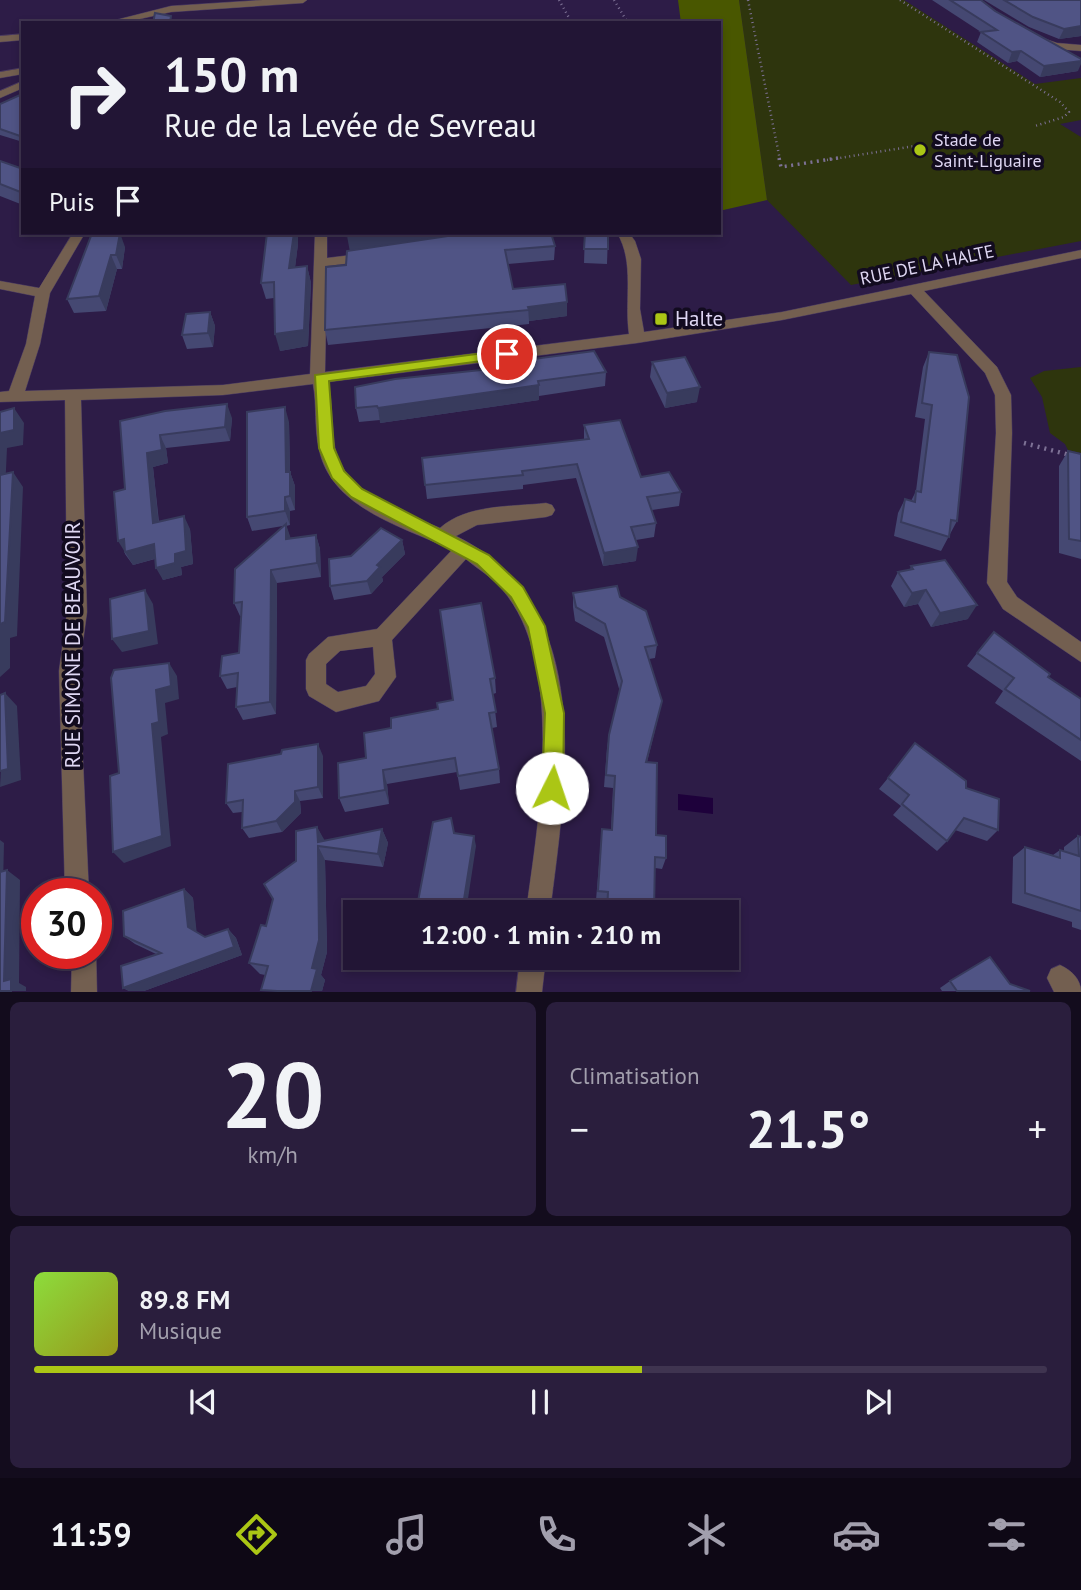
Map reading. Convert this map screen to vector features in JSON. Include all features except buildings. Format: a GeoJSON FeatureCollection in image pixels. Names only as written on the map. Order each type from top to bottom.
{"type":"FeatureCollection","features":[{"type":"Feature","properties":{"kind":"street"},"geometry":{"type":"LineString","coordinates":[[118,21],[172,9],[303,0]]}},
{"type":"Feature","properties":{"kind":"street"},"geometry":{"type":"LineString","coordinates":[[1032,36],[1056,46],[1081,48]]}},
{"type":"Feature","properties":{"kind":"street"},"geometry":{"type":"LineString","coordinates":[[0,39],[21,37]]}},
{"type":"Feature","properties":{"kind":"street"},"geometry":{"type":"LineString","coordinates":[[0,75],[21,71]]}},
{"type":"Feature","properties":{"kind":"street"},"geometry":{"type":"LineString","coordinates":[[0,94],[21,85]]}},
{"type":"Feature","properties":{"kind":"street"},"geometry":{"type":"LineString","coordinates":[[8,397],[33,344],[43,293],[78,235]]}},
{"type":"Feature","properties":{"kind":"street"},"geometry":{"type":"LineString","coordinates":[[321,235],[317,371],[324,389],[327,448],[337,474],[370,502],[465,548],[501,573],[528,609],[536,626],[555,713],[555,761],[539,900]]}},
{"type":"Feature","properties":{"kind":"street"},"geometry":{"type":"LineString","coordinates":[[624,235],[631,245],[634,257],[633,311],[638,338]]}},
{"type":"Feature","properties":{"kind":"street","name":"RUE DE LA HALTE"},"geometry":{"type":"LineString","coordinates":[[8,397],[223,390],[638,338],[782,316],[1081,254]]}},
{"type":"Feature","properties":{"kind":"street"},"geometry":{"type":"LineString","coordinates":[[320,263],[383,255]]}},
{"type":"Feature","properties":{"kind":"street"},"geometry":{"type":"LineString","coordinates":[[0,285],[43,293]]}},
{"type":"Feature","properties":{"kind":"street"},"geometry":{"type":"LineString","coordinates":[[912,287],[992,371],[1003,395],[1004,437],[996,583],[1017,610],[1081,653]]}},
{"type":"Feature","properties":{"kind":"street","name":"RUE SIMONE DE BEAUVOIR"},"geometry":{"type":"LineString","coordinates":[[73,396],[77,612],[69,671],[76,878]]}},
{"type":"Feature","properties":{"kind":"street"},"geometry":{"type":"LineString","coordinates":[[442,537],[449,529],[465,521],[546,510]]}},
{"type":"Feature","properties":{"kind":"street"},"geometry":{"type":"LineString","coordinates":[[382,637],[465,548]]}},
{"type":"Feature","properties":{"kind":"street"},"geometry":{"type":"LineString","coordinates":[[85,969],[85,992]]}},
{"type":"Feature","properties":{"kind":"street"},"geometry":{"type":"LineString","coordinates":[[529,992],[532,970]]}},
{"type":"Feature","properties":{"kind":"path"},"geometry":{"type":"LineString","coordinates":[[559,0],[571,21]]}},
{"type":"Feature","properties":{"kind":"path"},"geometry":{"type":"LineString","coordinates":[[614,0],[627,21]]}},
{"type":"Feature","properties":{"kind":"path"},"geometry":{"type":"LineString","coordinates":[[748,0],[781,167],[920,145]]}},
{"type":"Feature","properties":{"kind":"path"},"geometry":{"type":"LineString","coordinates":[[900,0],[1060,102],[1069,112],[1064,117],[1035,126]]}},
{"type":"Feature","properties":{"kind":"path"},"geometry":{"type":"LineString","coordinates":[[1004,437],[1081,458]]}},
{"type":"Feature","properties":{"kind":"green space"},"geometry":{"type":"Polygon","coordinates":[[[678,0],[739,0],[767,200],[721,211],[721,21],[681,21],[678,0]]]}},
{"type":"Feature","properties":{"kind":"green space","name":"Stade de Saint-Liguaire"},"geometry":{"type":"Polygon","coordinates":[[[739,0],[904,0],[1035,84],[1081,78],[1081,120],[1060,124],[1081,137],[1081,241],[851,285],[767,200],[739,0]]]}},
{"type":"Feature","properties":{"kind":"green space"},"geometry":{"type":"Polygon","coordinates":[[[1081,367],[1081,453],[1068,450],[1065,444],[1050,433],[1042,397],[1030,378],[1044,371],[1081,367]]]}},
{"type":"Feature","properties":{"kind":"shaded area"},"geometry":{"type":"Polygon","coordinates":[[[678,794],[713,798],[713,814],[678,810],[678,794]]]}},
{"type":"Feature","properties":{"kind":"place","name":"Stade de Saint-Liguaire"},"geometry":{"type":"Point","coordinates":[920,150]}},
{"type":"Feature","properties":{"kind":"place","name":"Halte"},"geometry":{"type":"Point","coordinates":[661,319]}},
{"type":"Feature","properties":{"kind":"route"},"geometry":{"type":"LineString","coordinates":[[507,354],[320,378],[324,389],[327,448],[330,463],[337,474],[357,493],[483,559],[501,573],[517,592],[536,626],[555,713],[552,788]]}}]}
